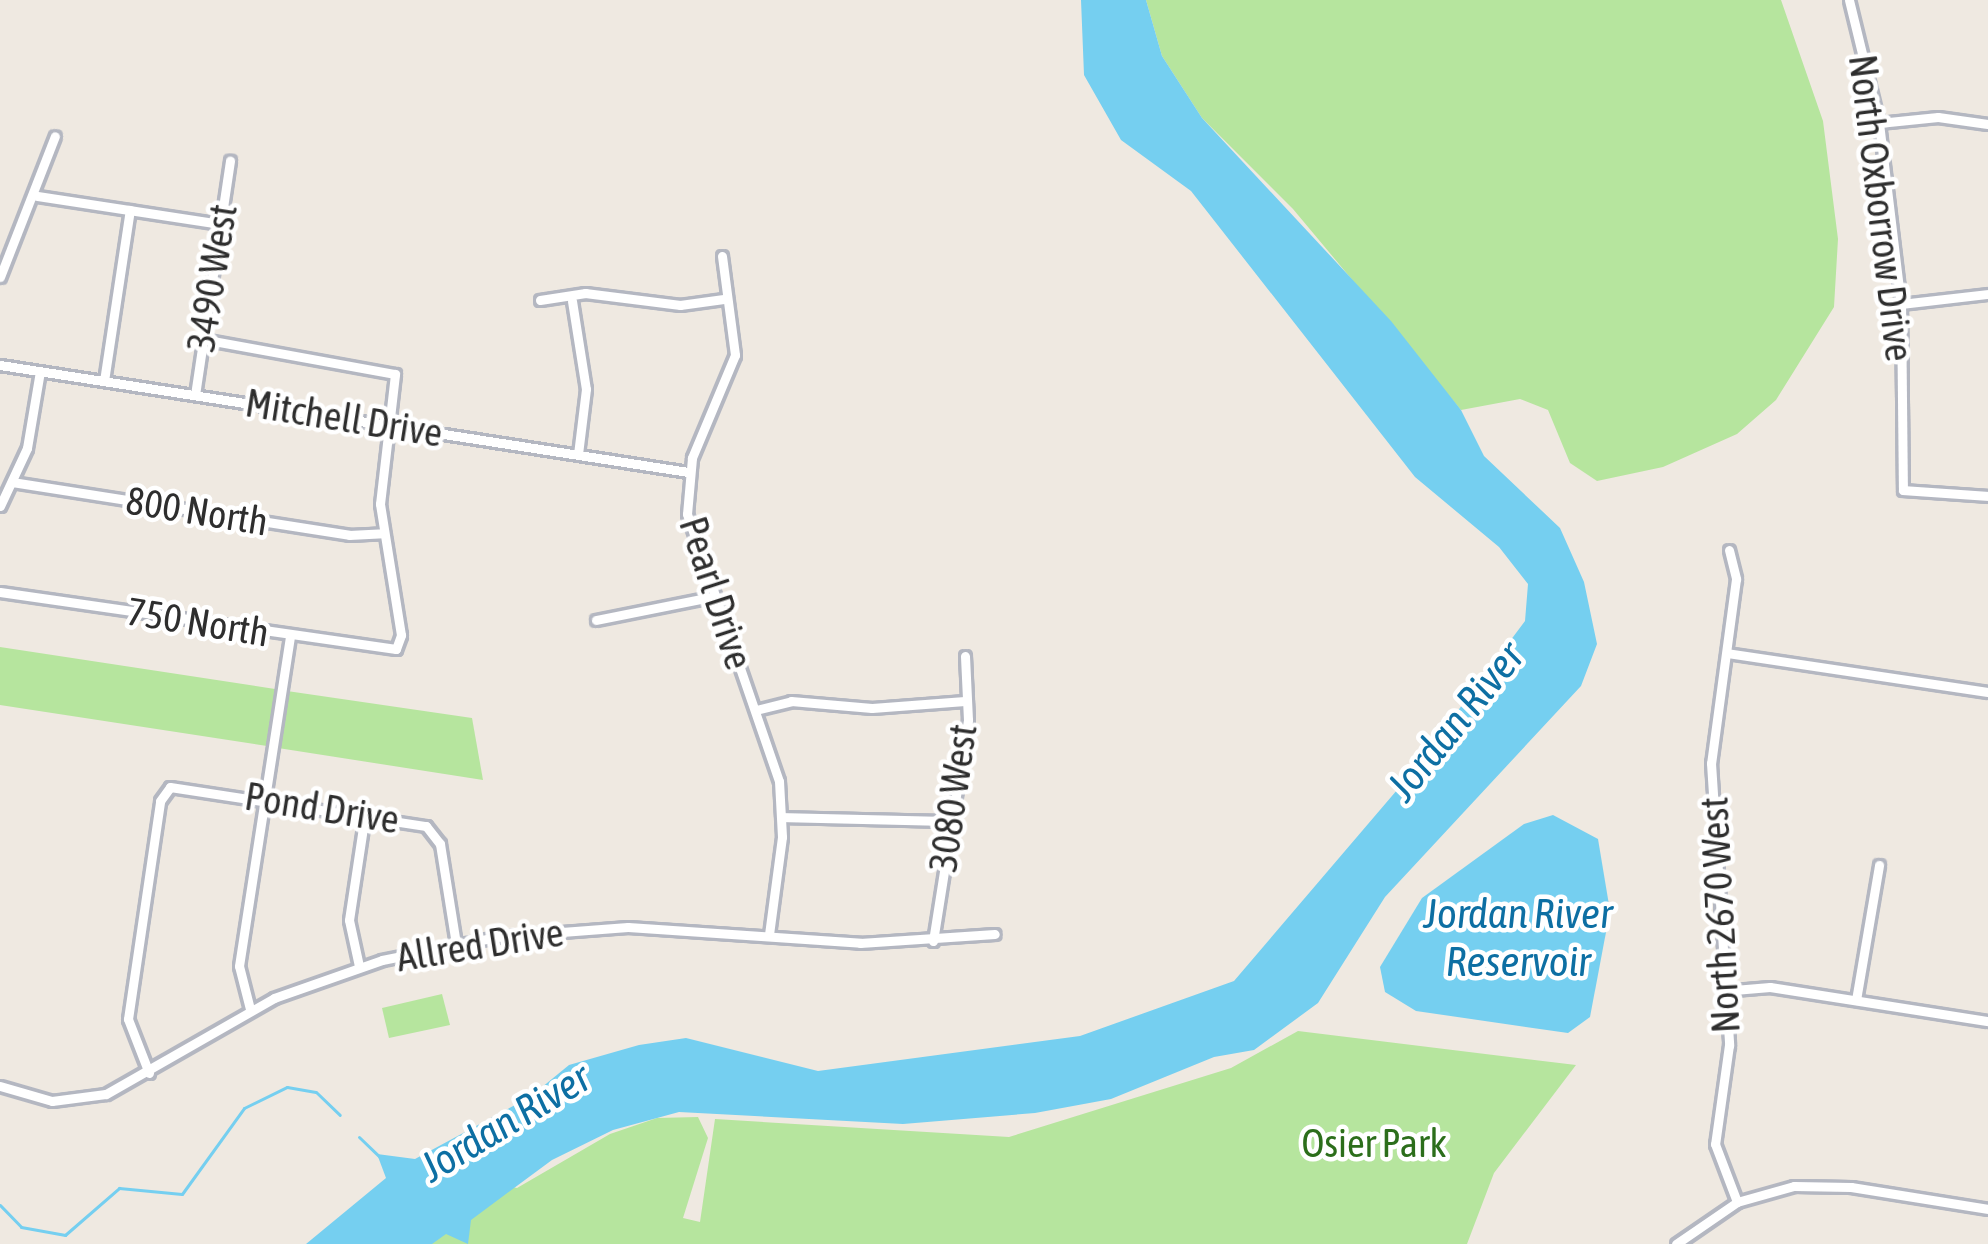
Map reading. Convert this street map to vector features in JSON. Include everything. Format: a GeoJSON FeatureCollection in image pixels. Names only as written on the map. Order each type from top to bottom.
{"type":"FeatureCollection","features":[{"type":"Feature","properties":{"kind":"street","name":"North Oxborrow Drive"},"geometry":{"type":"LineString","coordinates":[[1849,0],[1879,123],[1901,304],[1903,490],[1988,496]]}},
{"type":"Feature","properties":{"kind":"street"},"geometry":{"type":"LineString","coordinates":[[1879,123],[1938,118],[1988,124]]}},
{"type":"Feature","properties":{"kind":"street"},"geometry":{"type":"LineString","coordinates":[[0,277],[37,196],[56,136]]}},
{"type":"Feature","properties":{"kind":"street","name":"3490 West"},"geometry":{"type":"LineString","coordinates":[[195,395],[230,161]]}},
{"type":"Feature","properties":{"kind":"street"},"geometry":{"type":"LineString","coordinates":[[37,196],[221,224]]}},
{"type":"Feature","properties":{"kind":"street"},"geometry":{"type":"LineString","coordinates":[[104,381],[130,210]]}},
{"type":"Feature","properties":{"kind":"street","name":"Pearl Drive"},"geometry":{"type":"LineString","coordinates":[[722,256],[734,365],[688,472],[689,526],[711,597],[756,710],[783,818],[769,934]]}},
{"type":"Feature","properties":{"kind":"street"},"geometry":{"type":"LineString","coordinates":[[540,300],[572,301],[584,293],[680,305],[724,298]]}},
{"type":"Feature","properties":{"kind":"street"},"geometry":{"type":"LineString","coordinates":[[1901,304],[1988,294]]}},
{"type":"Feature","properties":{"kind":"street"},"geometry":{"type":"LineString","coordinates":[[572,301],[586,389],[578,454]]}},
{"type":"Feature","properties":{"kind":"street"},"geometry":{"type":"LineString","coordinates":[[203,339],[395,374],[383,533]]}},
{"type":"Feature","properties":{"kind":"street","name":"Mitchell Drive"},"geometry":{"type":"LineString","coordinates":[[0,365],[688,472]]}},
{"type":"Feature","properties":{"kind":"street"},"geometry":{"type":"LineString","coordinates":[[0,506],[27,448],[40,371]]}},
{"type":"Feature","properties":{"kind":"street","name":"800 North"},"geometry":{"type":"LineString","coordinates":[[12,482],[349,535],[383,533]]}},
{"type":"Feature","properties":{"kind":"street","name":"750 North"},"geometry":{"type":"LineString","coordinates":[[0,592],[396,650],[401,635],[383,533]]}},
{"type":"Feature","properties":{"kind":"street","name":"North 2670 West"},"geometry":{"type":"LineString","coordinates":[[1729,550],[1736,579],[1711,763],[1728,1066],[1715,1144],[1737,1202]]}},
{"type":"Feature","properties":{"kind":"street"},"geometry":{"type":"LineString","coordinates":[[596,620],[711,597]]}},
{"type":"Feature","properties":{"kind":"street"},"geometry":{"type":"LineString","coordinates":[[250,1009],[239,966],[290,636]]}},
{"type":"Feature","properties":{"kind":"street"},"geometry":{"type":"LineString","coordinates":[[1727,653],[1988,692]]}},
{"type":"Feature","properties":{"kind":"street","name":"3080 West"},"geometry":{"type":"LineString","coordinates":[[933,940],[952,821],[965,656]]}},
{"type":"Feature","properties":{"kind":"street"},"geometry":{"type":"LineString","coordinates":[[756,710],[797,700],[862,708],[965,701]]}},
{"type":"Feature","properties":{"kind":"street","name":"Pond Drive"},"geometry":{"type":"LineString","coordinates":[[149,1073],[128,1018],[166,789],[365,814],[434,833],[456,944]]}},
{"type":"Feature","properties":{"kind":"street"},"geometry":{"type":"LineString","coordinates":[[358,966],[349,920],[365,814]]}},
{"type":"Feature","properties":{"kind":"street"},"geometry":{"type":"LineString","coordinates":[[783,818],[952,821]]}},
{"type":"Feature","properties":{"kind":"street"},"geometry":{"type":"LineString","coordinates":[[1856,1000],[1879,865]]}},
{"type":"Feature","properties":{"kind":"street","name":"Allred Drive"},"geometry":{"type":"LineString","coordinates":[[0,1086],[65,1102],[149,1073],[250,1009],[358,966],[456,944],[613,927],[933,940],[995,934]]}},
{"type":"Feature","properties":{"kind":"street"},"geometry":{"type":"LineString","coordinates":[[1722,991],[1770,987],[1988,1021]]}},
{"type":"Feature","properties":{"kind":"street"},"geometry":{"type":"LineString","coordinates":[[1676,1244],[1737,1202],[1794,1186],[1851,1186],[1988,1209]]}},
{"type":"Feature","properties":{"kind":"green space"},"geometry":{"type":"Polygon","coordinates":[[[1146,0],[1781,0],[1823,121],[1838,239],[1834,307],[1776,400],[1737,434],[1663,467],[1597,481],[1570,463],[1548,410],[1520,399],[1461,410],[1293,209],[1202,118],[1162,56],[1146,0]]]}},
{"type":"Feature","properties":{"kind":"green space"},"geometry":{"type":"Polygon","coordinates":[[[0,647],[275,689],[267,746],[0,705],[0,647]]]}},
{"type":"Feature","properties":{"kind":"green space"},"geometry":{"type":"Polygon","coordinates":[[[287,691],[472,718],[483,780],[278,748],[287,691]]]}},
{"type":"Feature","properties":{"kind":"green space"},"geometry":{"type":"Polygon","coordinates":[[[442,994],[450,1025],[389,1038],[382,1008],[442,994]]]}},
{"type":"Feature","properties":{"kind":"green space","name":"Osier Park"},"geometry":{"type":"Polygon","coordinates":[[[1298,1031],[1576,1065],[1494,1173],[1467,1244],[407,1244],[495,1184],[517,1188],[610,1134],[657,1118],[698,1117],[708,1138],[683,1218],[700,1222],[715,1119],[1009,1137],[1231,1068],[1298,1031]]]}},
{"type":"Feature","properties":{"kind":"water","name":"Jordan River"},"geometry":{"type":"Polygon","coordinates":[[[1081,0],[1146,0],[1162,56],[1202,118],[1391,321],[1461,410],[1484,456],[1560,528],[1584,582],[1597,644],[1581,686],[1385,897],[1318,1003],[1254,1050],[1214,1057],[1111,1099],[1035,1113],[903,1124],[679,1112],[613,1130],[552,1160],[471,1220],[468,1244],[446,1234],[432,1244],[306,1244],[386,1178],[377,1154],[415,1159],[530,1097],[569,1065],[639,1045],[686,1038],[818,1071],[1080,1036],[1234,981],[1409,776],[1525,621],[1528,584],[1499,547],[1415,477],[1191,191],[1121,140],[1084,75],[1081,0]]]}},
{"type":"Feature","properties":{"kind":"water","name":"Jordan River Reservoir"},"geometry":{"type":"Polygon","coordinates":[[[1553,815],[1598,839],[1610,911],[1590,1017],[1568,1033],[1416,1011],[1385,992],[1380,967],[1422,898],[1524,824],[1553,815]]]}},
{"type":"Feature","properties":{"kind":"waterway"},"geometry":{"type":"LineString","coordinates":[[0,1205],[21,1227],[65,1235],[119,1188],[182,1194],[244,1108],[287,1087],[316,1092],[340,1115]]}},
{"type":"Feature","properties":{"kind":"waterway"},"geometry":{"type":"LineString","coordinates":[[359,1137],[379,1156]]}}]}
